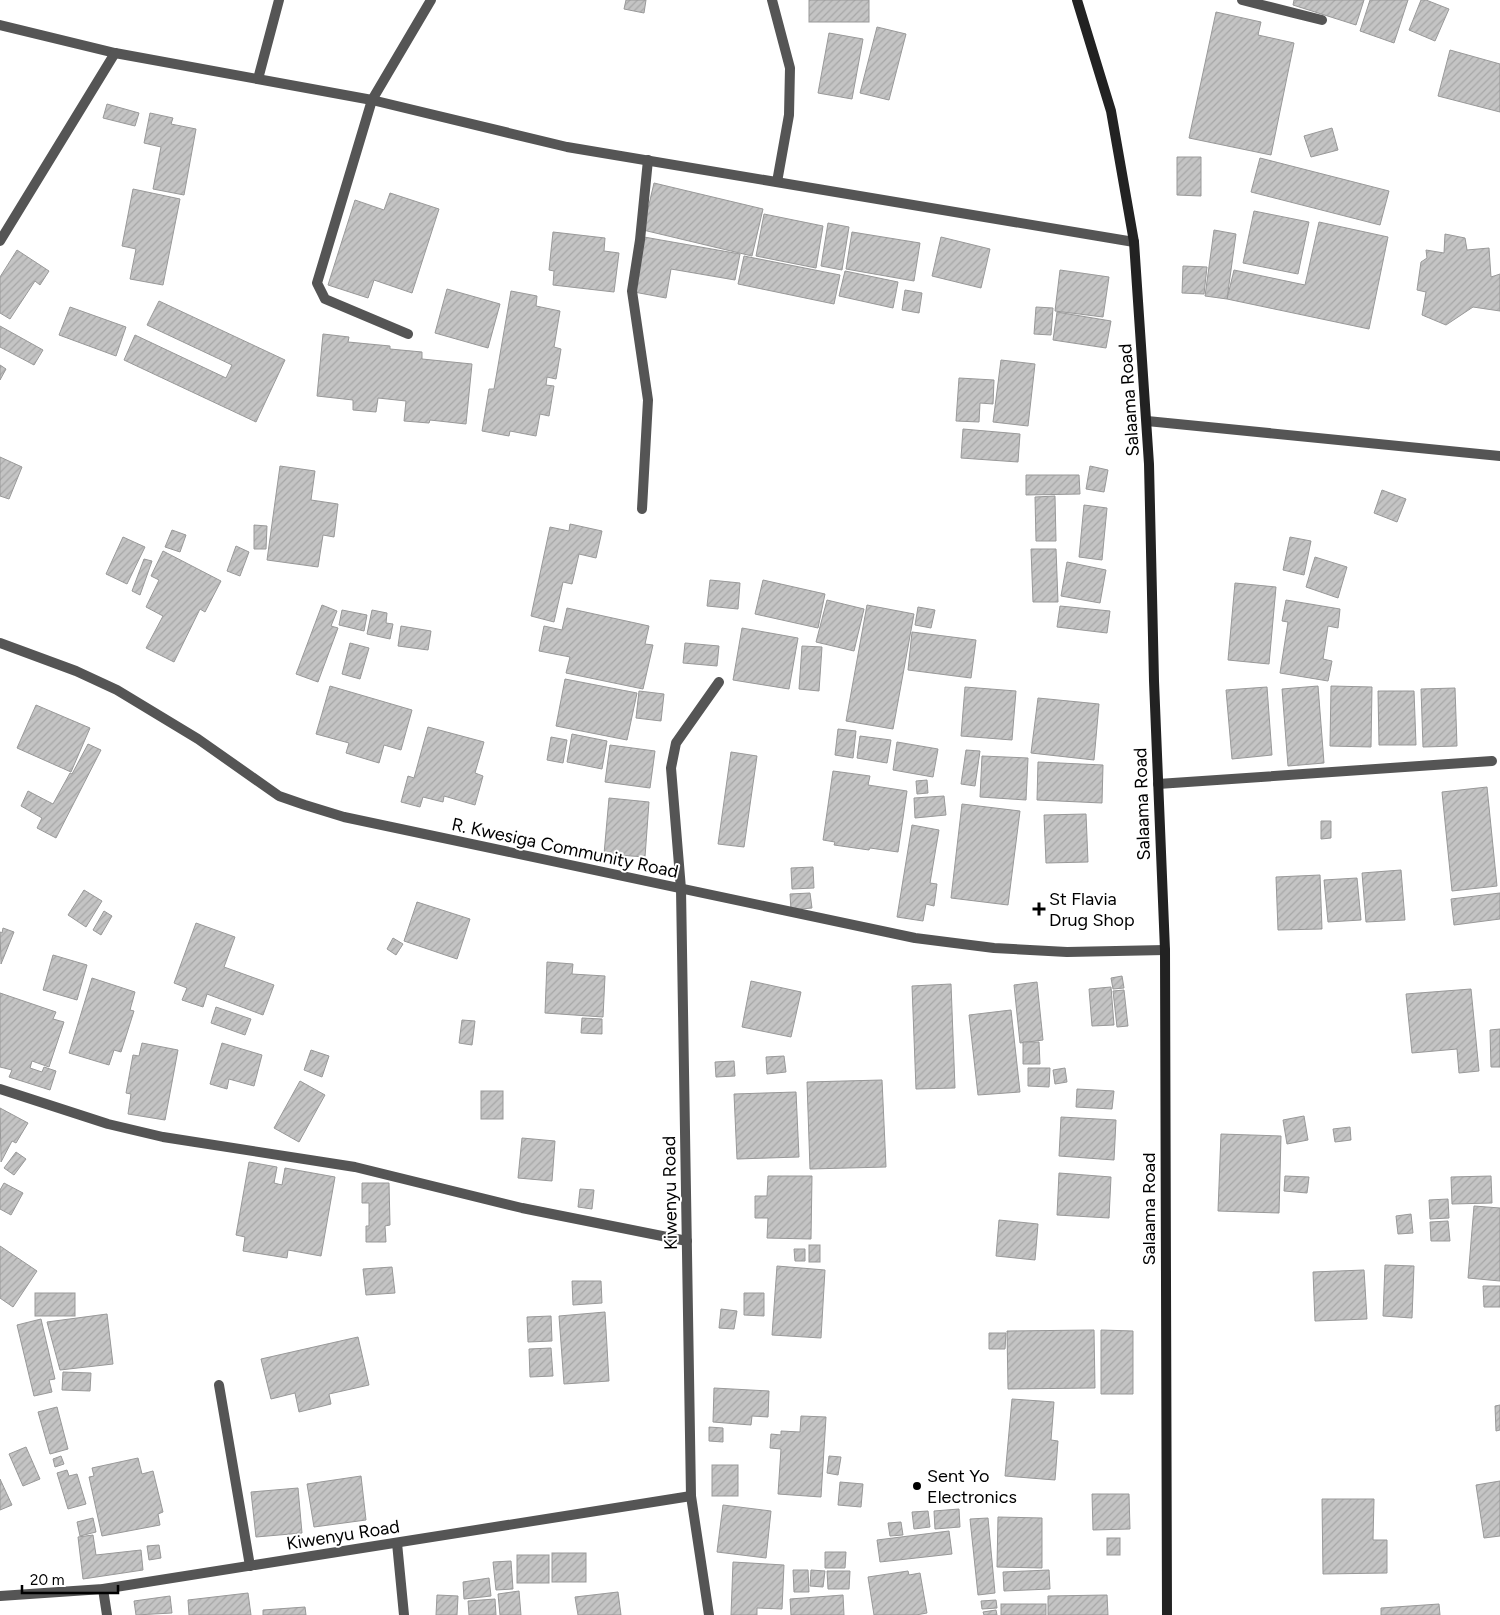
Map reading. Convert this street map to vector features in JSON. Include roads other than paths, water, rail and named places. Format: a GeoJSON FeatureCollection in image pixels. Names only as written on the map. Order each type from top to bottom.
{"type":"FeatureCollection","features":[{"type":"Feature","properties":{"kind":"main road","name":"Salaama Road"},"geometry":{"type":"LineString","coordinates":[[1077,0],[1112,111],[1134,242],[1147,421],[1154,681],[1165,950],[1166,1615]]}},
{"type":"Feature","properties":{"kind":"street"},"geometry":{"type":"LineString","coordinates":[[258,79],[279,0]]}},
{"type":"Feature","properties":{"kind":"street"},"geometry":{"type":"LineString","coordinates":[[408,334],[325,299],[318,283],[372,100],[431,0]]}},
{"type":"Feature","properties":{"kind":"street"},"geometry":{"type":"LineString","coordinates":[[772,0],[790,68],[789,115],[777,182]]}},
{"type":"Feature","properties":{"kind":"street"},"geometry":{"type":"LineString","coordinates":[[1242,0],[1322,20]]}},
{"type":"Feature","properties":{"kind":"street"},"geometry":{"type":"LineString","coordinates":[[0,25],[115,53],[372,100],[568,147],[1134,242]]}},
{"type":"Feature","properties":{"kind":"street"},"geometry":{"type":"LineString","coordinates":[[0,241],[115,53]]}},
{"type":"Feature","properties":{"kind":"street"},"geometry":{"type":"LineString","coordinates":[[642,509],[648,400],[632,291],[640,240],[648,160]]}},
{"type":"Feature","properties":{"kind":"street"},"geometry":{"type":"LineString","coordinates":[[1147,421],[1500,456]]}},
{"type":"Feature","properties":{"kind":"street","name":"R. Kwesiga Community Road"},"geometry":{"type":"LineString","coordinates":[[0,643],[76,671],[117,690],[179,726],[270,790],[289,800],[344,817],[915,938],[994,948],[1067,952],[1165,950]]}},
{"type":"Feature","properties":{"kind":"street","name":"Kiwenyu Road"},"geometry":{"type":"LineString","coordinates":[[709,1615],[690,1496],[681,889],[671,768],[676,743],[720,682]]}},
{"type":"Feature","properties":{"kind":"street"},"geometry":{"type":"LineString","coordinates":[[1158,784],[1492,761]]}},
{"type":"Feature","properties":{"kind":"street"},"geometry":{"type":"LineString","coordinates":[[0,1089],[108,1124],[163,1138],[354,1167],[522,1208],[686,1241]]}},
{"type":"Feature","properties":{"kind":"street"},"geometry":{"type":"LineString","coordinates":[[219,1385],[250,1566]]}},
{"type":"Feature","properties":{"kind":"street","name":"Kiwenyu Road"},"geometry":{"type":"LineString","coordinates":[[0,1596],[103,1589],[690,1496]]}},
{"type":"Feature","properties":{"kind":"street"},"geometry":{"type":"LineString","coordinates":[[397,1543],[404,1615]]}},
{"type":"Feature","properties":{"kind":"street"},"geometry":{"type":"LineString","coordinates":[[103,1589],[107,1615]]}},
{"type":"Feature","properties":{"kind":"place","name":"St Flavia Drug Shop"},"geometry":{"type":"Point","coordinates":[1039,909]}},
{"type":"Feature","properties":{"kind":"place","name":"Sent Yo Electronics"},"geometry":{"type":"Point","coordinates":[917,1486]}}]}
